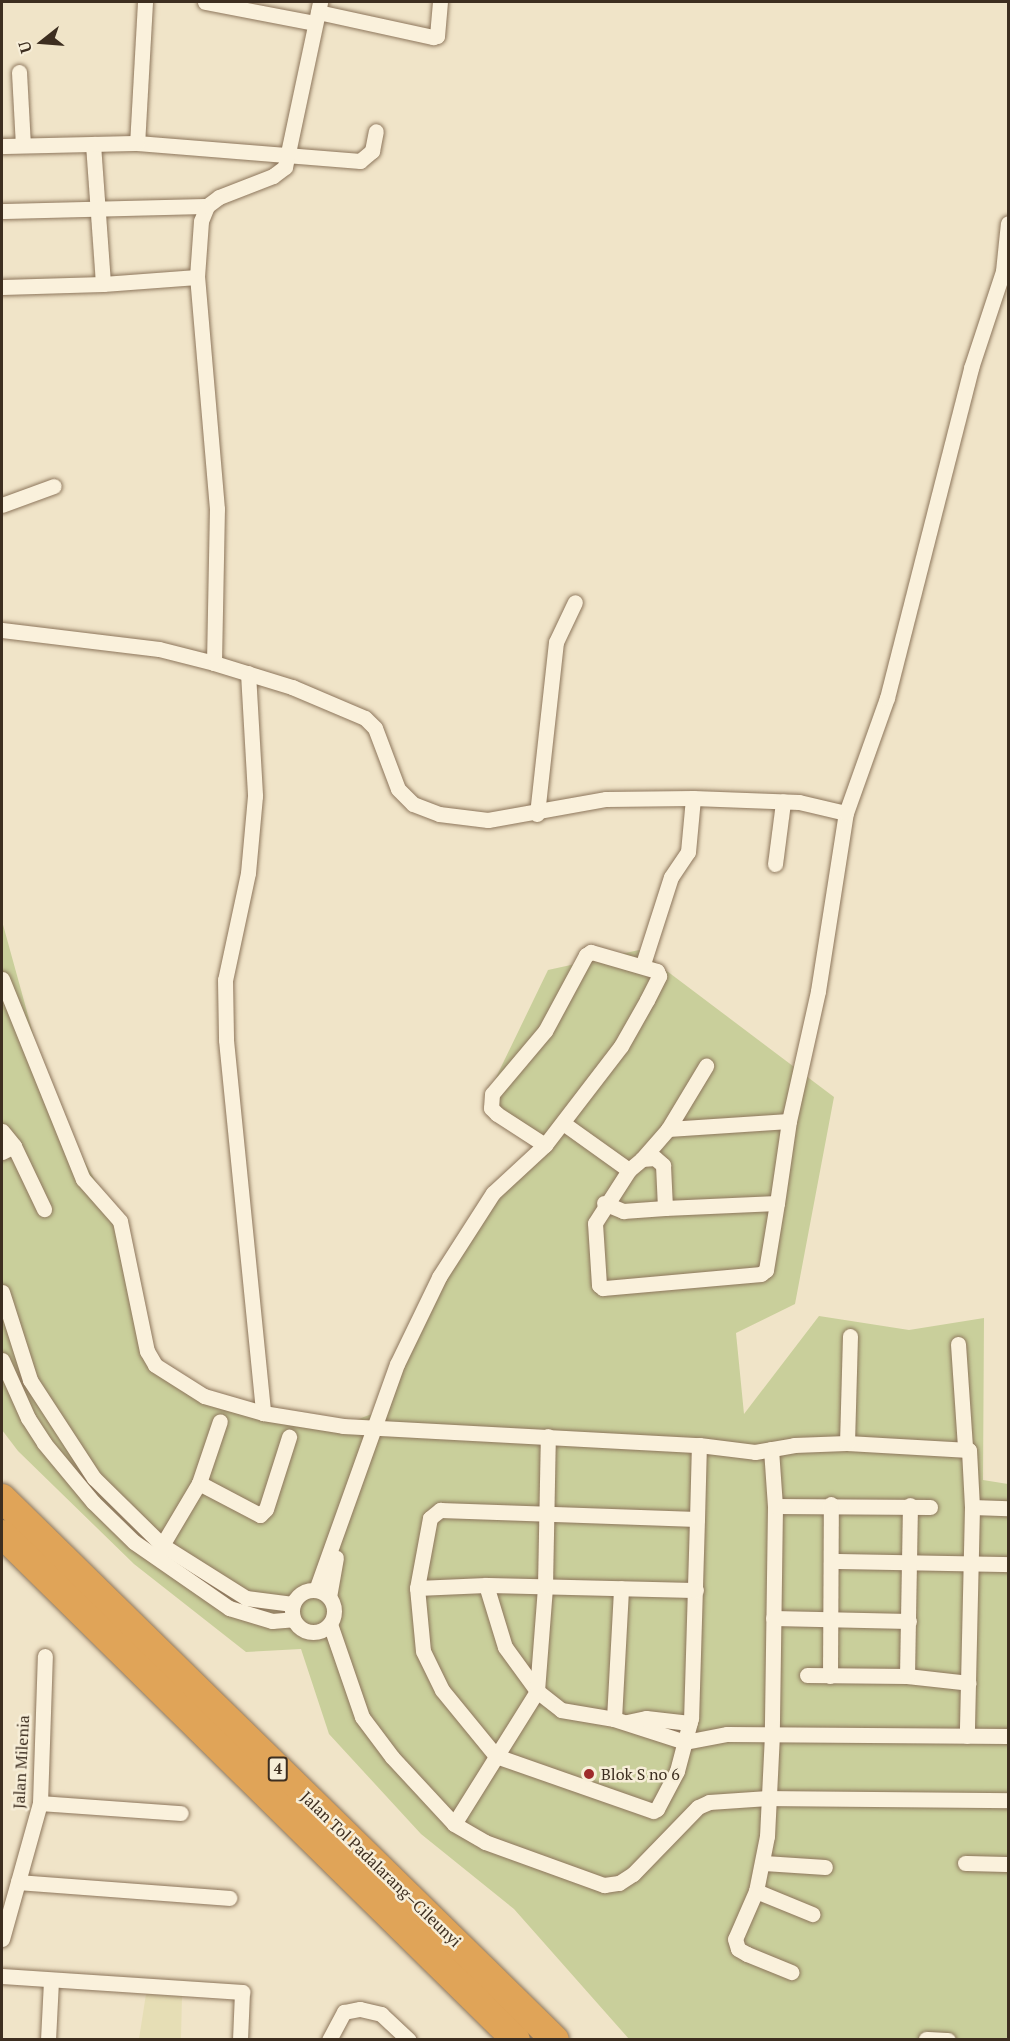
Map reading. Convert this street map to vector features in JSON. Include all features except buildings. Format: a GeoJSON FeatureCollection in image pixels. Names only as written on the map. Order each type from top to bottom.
{"type":"FeatureCollection","features":[{"type":"Feature","properties":{"kind":"highway","name":"Jalan Tol Padalarang–Cileunyi"},"geometry":{"type":"LineString","coordinates":[[2,1498],[555,2040]]}},
{"type":"Feature","properties":{"kind":"highway","name":"Jalan Tol Padalarang–Cileunyi"},"geometry":{"type":"LineString","coordinates":[[2,1534],[516,2040]]}},
{"type":"Feature","properties":{"kind":"street"},"geometry":{"type":"LineString","coordinates":[[137,143],[145,2]]}},
{"type":"Feature","properties":{"kind":"street"},"geometry":{"type":"LineString","coordinates":[[205,2],[317,12],[433,37],[437,36],[440,2]]}},
{"type":"Feature","properties":{"kind":"street"},"geometry":{"type":"LineString","coordinates":[[2,211],[207,206],[219,197],[273,176],[285,167],[317,12]]}},
{"type":"Feature","properties":{"kind":"street"},"geometry":{"type":"LineString","coordinates":[[20,72],[23,145]]}},
{"type":"Feature","properties":{"kind":"street"},"geometry":{"type":"LineString","coordinates":[[2,146],[137,143],[289,152],[360,161],[372,151],[376,131]]}},
{"type":"Feature","properties":{"kind":"street"},"geometry":{"type":"LineString","coordinates":[[93,144],[103,284]]}},
{"type":"Feature","properties":{"kind":"street"},"geometry":{"type":"LineString","coordinates":[[207,206],[198,240],[197,277],[216,509],[214,663]]}},
{"type":"Feature","properties":{"kind":"street"},"geometry":{"type":"LineString","coordinates":[[706,1066],[668,1129],[642,1159],[629,1170],[604,1203],[595,1223],[596,1280],[603,1288],[761,1274],[766,1270],[789,1121],[818,991],[846,813],[887,698],[971,368],[1003,271],[1008,223]]}},
{"type":"Feature","properties":{"kind":"street"},"geometry":{"type":"LineString","coordinates":[[2,287],[103,284],[197,277]]}},
{"type":"Feature","properties":{"kind":"street"},"geometry":{"type":"LineString","coordinates":[[2,505],[54,486]]}},
{"type":"Feature","properties":{"kind":"street"},"geometry":{"type":"LineString","coordinates":[[537,814],[556,642],[575,602]]}},
{"type":"Feature","properties":{"kind":"street"},"geometry":{"type":"LineString","coordinates":[[2,630],[159,649],[248,673],[364,718],[375,728],[398,789],[413,804],[439,814],[488,820],[537,814],[606,800],[693,798],[822,805],[846,813]]}},
{"type":"Feature","properties":{"kind":"street"},"geometry":{"type":"LineString","coordinates":[[248,673],[255,796],[248,873],[225,980],[226,1040],[262,1413]]}},
{"type":"Feature","properties":{"kind":"street"},"geometry":{"type":"LineString","coordinates":[[643,964],[671,877],[688,852],[693,798]]}},
{"type":"Feature","properties":{"kind":"street"},"geometry":{"type":"LineString","coordinates":[[775,864],[783,802]]}},
{"type":"Feature","properties":{"kind":"street"},"geometry":{"type":"LineString","coordinates":[[323,1593],[342,1525],[397,1364],[447,1261],[494,1193],[545,1145],[621,1046],[647,1000],[659,973],[643,964],[591,952],[586,955],[544,1031],[492,1094],[491,1108],[497,1114],[545,1145]]}},
{"type":"Feature","properties":{"kind":"street"},"geometry":{"type":"LineString","coordinates":[[2,979],[84,1179],[120,1221],[143,1334],[155,1365],[204,1396],[262,1413],[374,1427],[699,1445],[755,1452],[847,1443],[965,1448],[971,1452],[967,1736]]}},
{"type":"Feature","properties":{"kind":"street"},"geometry":{"type":"LineString","coordinates":[[668,1129],[789,1121]]}},
{"type":"Feature","properties":{"kind":"street"},"geometry":{"type":"LineString","coordinates":[[563,1123],[629,1170]]}},
{"type":"Feature","properties":{"kind":"street"},"geometry":{"type":"LineString","coordinates":[[2,1131],[8,1149],[44,1209]]}},
{"type":"Feature","properties":{"kind":"street"},"geometry":{"type":"LineString","coordinates":[[642,1159],[656,1158],[663,1165],[665,1208]]}},
{"type":"Feature","properties":{"kind":"street"},"geometry":{"type":"LineString","coordinates":[[604,1203],[623,1211],[777,1203]]}},
{"type":"Feature","properties":{"kind":"street"},"geometry":{"type":"LineString","coordinates":[[2,1292],[30,1380],[50,1415],[94,1478],[158,1551]]}},
{"type":"Feature","properties":{"kind":"street"},"geometry":{"type":"LineString","coordinates":[[847,1443],[850,1336]]}},
{"type":"Feature","properties":{"kind":"street"},"geometry":{"type":"LineString","coordinates":[[958,1344],[965,1448]]}},
{"type":"Feature","properties":{"kind":"street"},"geometry":{"type":"LineString","coordinates":[[2,1360],[28,1418],[44,1443],[93,1502],[228,1608],[272,1621],[293,1611],[302,1593],[323,1593]]}},
{"type":"Feature","properties":{"kind":"street"},"geometry":{"type":"LineString","coordinates":[[158,1551],[199,1483],[220,1421]]}},
{"type":"Feature","properties":{"kind":"street"},"geometry":{"type":"LineString","coordinates":[[454,1824],[537,1690],[545,1586],[548,1436]]}},
{"type":"Feature","properties":{"kind":"street"},"geometry":{"type":"LineString","coordinates":[[199,1483],[260,1515],[266,1509],[289,1437]]}},
{"type":"Feature","properties":{"kind":"street"},"geometry":{"type":"LineString","coordinates":[[698,1519],[545,1516],[440,1510],[434,1512],[419,1564],[417,1588],[423,1651],[432,1674],[496,1756],[652,1811],[661,1805],[690,1723],[696,1590],[698,1519],[699,1445]]}},
{"type":"Feature","properties":{"kind":"street"},"geometry":{"type":"LineString","coordinates":[[771,1449],[774,1506],[772,1734],[764,1863],[735,1944],[747,1954],[791,1972]]}},
{"type":"Feature","properties":{"kind":"street"},"geometry":{"type":"LineString","coordinates":[[774,1506],[831,1504],[930,1507]]}},
{"type":"Feature","properties":{"kind":"street"},"geometry":{"type":"LineString","coordinates":[[830,1676],[831,1504]]}},
{"type":"Feature","properties":{"kind":"street"},"geometry":{"type":"LineString","coordinates":[[907,1676],[910,1506]]}},
{"type":"Feature","properties":{"kind":"street"},"geometry":{"type":"LineString","coordinates":[[972,1507],[1008,1508]]}},
{"type":"Feature","properties":{"kind":"street"},"geometry":{"type":"LineString","coordinates":[[832,1561],[1008,1564]]}},
{"type":"Feature","properties":{"kind":"street"},"geometry":{"type":"LineString","coordinates":[[417,1588],[486,1585],[696,1590]]}},
{"type":"Feature","properties":{"kind":"street"},"geometry":{"type":"LineString","coordinates":[[486,1585],[506,1647],[537,1690],[561,1710],[620,1721],[685,1742],[727,1734],[1008,1736]]}},
{"type":"Feature","properties":{"kind":"street"},"geometry":{"type":"LineString","coordinates":[[620,1721],[621,1588]]}},
{"type":"Feature","properties":{"kind":"street"},"geometry":{"type":"LineString","coordinates":[[323,1593],[335,1610],[324,1628]]}},
{"type":"Feature","properties":{"kind":"street"},"geometry":{"type":"LineString","coordinates":[[293,1611],[303,1630],[324,1628]]}},
{"type":"Feature","properties":{"kind":"street"},"geometry":{"type":"LineString","coordinates":[[773,1618],[909,1621]]}},
{"type":"Feature","properties":{"kind":"street"},"geometry":{"type":"LineString","coordinates":[[324,1628],[339,1656],[362,1717],[392,1757],[454,1824],[485,1842],[604,1885],[619,1883],[633,1874],[698,1807],[730,1798],[1008,1800]]}},
{"type":"Feature","properties":{"kind":"street","name":"Jalan Milenia"},"geometry":{"type":"LineString","coordinates":[[2,1939],[40,1803],[45,1656]]}},
{"type":"Feature","properties":{"kind":"street"},"geometry":{"type":"LineString","coordinates":[[807,1675],[907,1676],[969,1683]]}},
{"type":"Feature","properties":{"kind":"street"},"geometry":{"type":"LineString","coordinates":[[620,1721],[646,1718],[690,1723]]}},
{"type":"Feature","properties":{"kind":"street"},"geometry":{"type":"LineString","coordinates":[[40,1803],[181,1814]]}},
{"type":"Feature","properties":{"kind":"street"},"geometry":{"type":"LineString","coordinates":[[764,1863],[825,1867]]}},
{"type":"Feature","properties":{"kind":"street"},"geometry":{"type":"LineString","coordinates":[[965,1863],[1008,1864]]}},
{"type":"Feature","properties":{"kind":"street"},"geometry":{"type":"LineString","coordinates":[[18,1882],[229,1898]]}},
{"type":"Feature","properties":{"kind":"street"},"geometry":{"type":"LineString","coordinates":[[756,1890],[812,1914]]}},
{"type":"Feature","properties":{"kind":"street"},"geometry":{"type":"LineString","coordinates":[[2,1976],[242,1992],[240,2040]]}},
{"type":"Feature","properties":{"kind":"street"},"geometry":{"type":"LineString","coordinates":[[48,2040],[51,1980]]}},
{"type":"Feature","properties":{"kind":"street"},"geometry":{"type":"LineString","coordinates":[[329,2040],[344,2012],[360,2009],[381,2014],[409,2040]]}},
{"type":"Feature","properties":{"kind":"street"},"geometry":{"type":"LineString","coordinates":[[926,2038],[948,2040]]}},
{"type":"Feature","properties":{"kind":"shaded area"},"geometry":{"type":"Polygon","coordinates":[[[146,1994],[182,1996],[181,2039],[139,2039],[146,1994]]]}},
{"type":"Feature","properties":{"kind":"green space"},"geometry":{"type":"Polygon","coordinates":[[[2,921],[53,1106],[119,1222],[145,1351],[220,1401],[343,1425],[377,1412],[445,1259],[539,1148],[521,1135],[489,1092],[548,970],[639,950],[834,1097],[795,1304],[736,1333],[744,1414],[819,1316],[909,1330],[984,1318],[983,1480],[1008,1484],[1008,2039],[629,2039],[514,1909],[421,1834],[329,1734],[301,1649],[246,1652],[134,1564],[18,1451],[2,1430],[2,921]]]}},
{"type":"Feature","properties":{"kind":"place","name":"Blok S no 6"},"geometry":{"type":"Point","coordinates":[589,1774]}}]}
